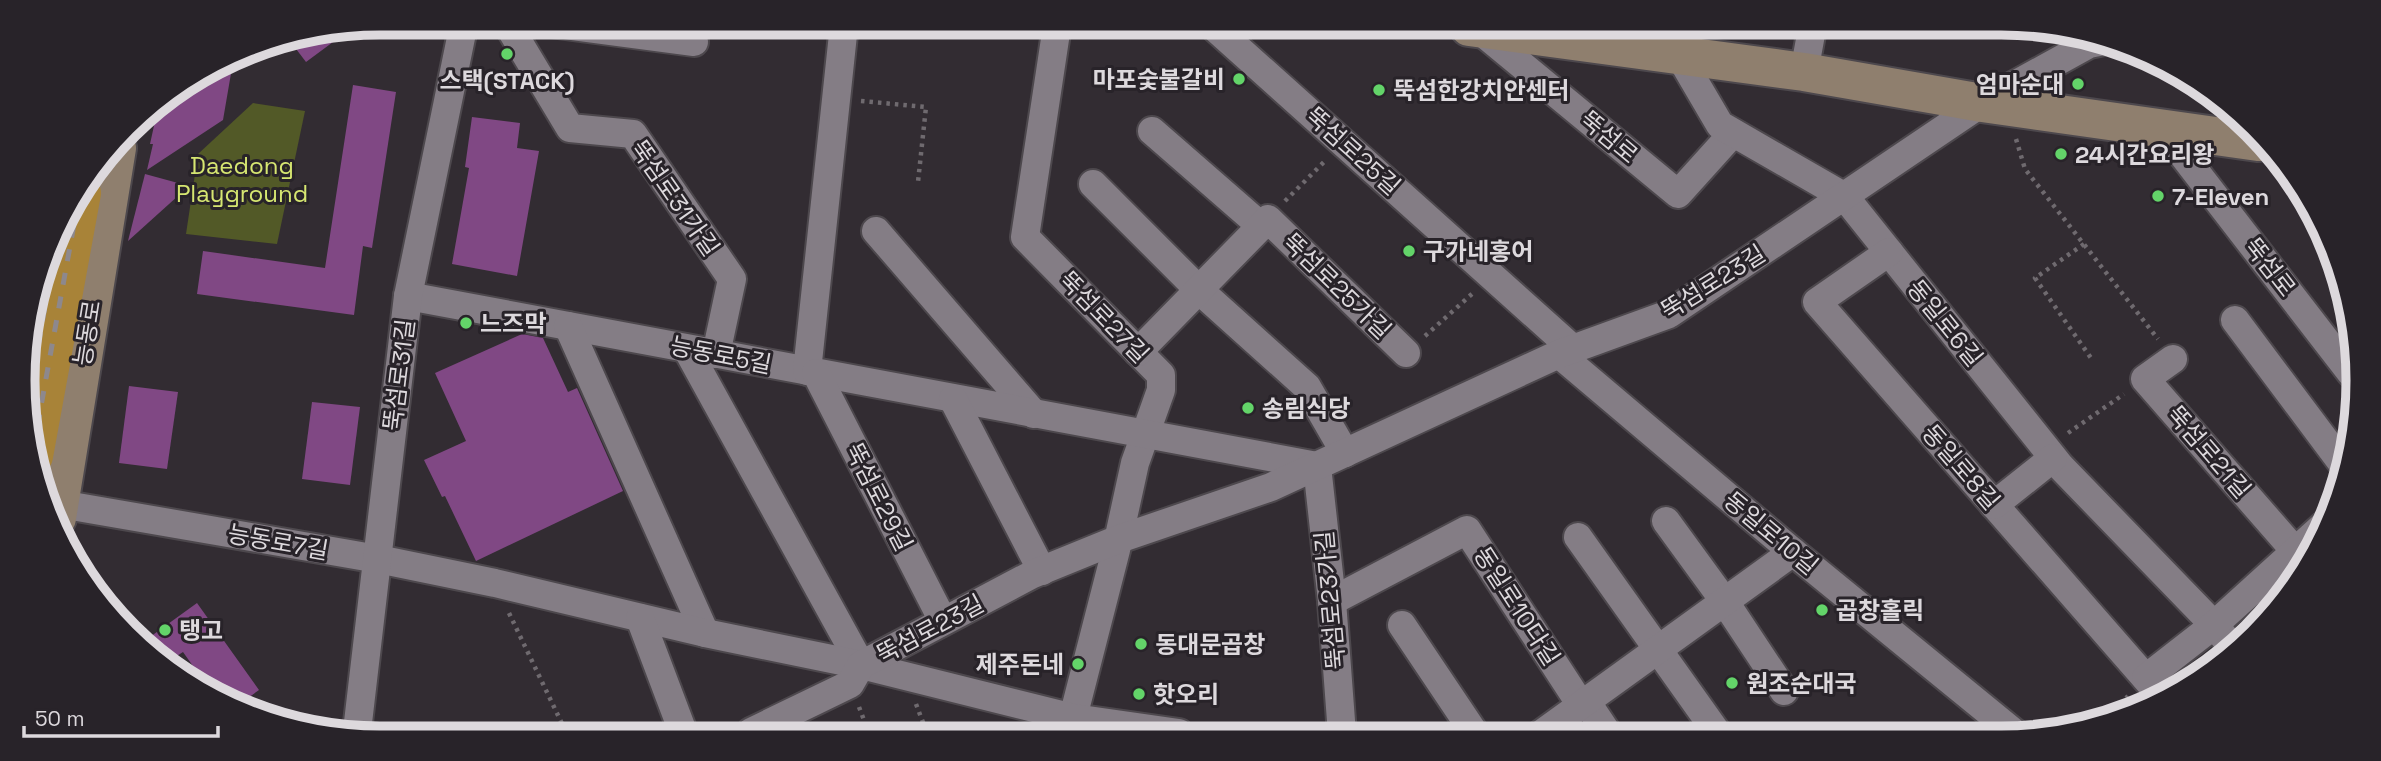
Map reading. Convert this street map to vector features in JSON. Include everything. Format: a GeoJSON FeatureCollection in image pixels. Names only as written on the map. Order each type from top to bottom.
{"type":"FeatureCollection","features":[{"type":"Feature","properties":{"kind":"highway"},"geometry":{"type":"LineString","coordinates":[[39,430],[78,214]]}},
{"type":"Feature","properties":{"kind":"highway"},"geometry":{"type":"LineString","coordinates":[[36,362],[53,269]]}},
{"type":"Feature","properties":{"kind":"main road","name":"뚝섬로"},"geometry":{"type":"LineString","coordinates":[[1587,36],[1679,55],[1804,72],[1994,105],[2249,141]]}},
{"type":"Feature","properties":{"kind":"main road","name":"능동로"},"geometry":{"type":"LineString","coordinates":[[59,509],[115,160]]}},
{"type":"Feature","properties":{"kind":"street","name":"뚝섬로31길"},"geometry":{"type":"LineString","coordinates":[[358,725],[408,296],[462,35]]}},
{"type":"Feature","properties":{"kind":"street","name":"뚝섬로31가길"},"geometry":{"type":"LineString","coordinates":[[514,35],[569,128],[633,134],[732,279],[716,354]]}},
{"type":"Feature","properties":{"kind":"street"},"geometry":{"type":"LineString","coordinates":[[641,35],[694,42]]}},
{"type":"Feature","properties":{"kind":"street"},"geometry":{"type":"LineString","coordinates":[[811,372],[843,35]]}},
{"type":"Feature","properties":{"kind":"street","name":"뚝섬로27길"},"geometry":{"type":"LineString","coordinates":[[1056,35],[1025,237],[1161,375],[1161,390],[1135,463],[1119,539],[1071,725]]}},
{"type":"Feature","properties":{"kind":"street","name":"뚝섬로25길"},"geometry":{"type":"LineString","coordinates":[[1223,35],[1492,276],[1566,351]]}},
{"type":"Feature","properties":{"kind":"street","name":"뚝섬로"},"geometry":{"type":"LineString","coordinates":[[1482,35],[1678,194],[1733,133]]}},
{"type":"Feature","properties":{"kind":"street"},"geometry":{"type":"LineString","coordinates":[[1804,72],[1811,35]]}},
{"type":"Feature","properties":{"kind":"street"},"geometry":{"type":"LineString","coordinates":[[1994,105],[2086,46]]}},
{"type":"Feature","properties":{"kind":"street"},"geometry":{"type":"LineString","coordinates":[[1679,55],[1720,125],[1845,197]]}},
{"type":"Feature","properties":{"kind":"street","name":"뚝섬로23길"},"geometry":{"type":"LineString","coordinates":[[763,726],[850,684],[861,665],[1042,571],[1119,539],[1271,487],[1566,351],[1669,314],[1845,197],[1994,105]]}},
{"type":"Feature","properties":{"kind":"street","name":"뚝섬로"},"geometry":{"type":"LineString","coordinates":[[2162,128],[2345,366]]}},
{"type":"Feature","properties":{"kind":"street","name":"뚝섬로25가길"},"geometry":{"type":"LineString","coordinates":[[1152,131],[1264,222],[1406,353]]}},
{"type":"Feature","properties":{"kind":"street"},"geometry":{"type":"LineString","coordinates":[[1093,184],[1199,290],[1307,387],[1345,453]]}},
{"type":"Feature","properties":{"kind":"street","name":"동일로6길"},"geometry":{"type":"LineString","coordinates":[[1845,197],[2050,453],[2227,641]]}},
{"type":"Feature","properties":{"kind":"street","name":"뚝섬로25가길"},"geometry":{"type":"LineString","coordinates":[[1138,352],[1264,222]]}},
{"type":"Feature","properties":{"kind":"street"},"geometry":{"type":"LineString","coordinates":[[876,231],[1034,414]]}},
{"type":"Feature","properties":{"kind":"street","name":"동일로8길"},"geometry":{"type":"LineString","coordinates":[[1889,252],[1816,302],[2154,688]]}},
{"type":"Feature","properties":{"kind":"street","name":"능동로5길"},"geometry":{"type":"LineString","coordinates":[[408,296],[1317,466]]}},
{"type":"Feature","properties":{"kind":"street"},"geometry":{"type":"LineString","coordinates":[[2235,320],[2337,456]]}},
{"type":"Feature","properties":{"kind":"street"},"geometry":{"type":"LineString","coordinates":[[568,326],[705,633]]}},
{"type":"Feature","properties":{"kind":"street"},"geometry":{"type":"LineString","coordinates":[[687,349],[861,665]]}},
{"type":"Feature","properties":{"kind":"street","name":"동일로10길"},"geometry":{"type":"LineString","coordinates":[[1566,351],[1793,552],[2006,726]]}},
{"type":"Feature","properties":{"kind":"street"},"geometry":{"type":"LineString","coordinates":[[2145,379],[2173,359]]}},
{"type":"Feature","properties":{"kind":"street","name":"뚝섬로29길"},"geometry":{"type":"LineString","coordinates":[[811,372],[943,621]]}},
{"type":"Feature","properties":{"kind":"street","name":"뚝섬로21길"},"geometry":{"type":"LineString","coordinates":[[2145,379],[2296,552]]}},
{"type":"Feature","properties":{"kind":"street"},"geometry":{"type":"LineString","coordinates":[[953,399],[1042,571]]}},
{"type":"Feature","properties":{"kind":"street"},"geometry":{"type":"LineString","coordinates":[[1994,505],[2050,453]]}},
{"type":"Feature","properties":{"kind":"street","name":"뚝섬로23가길"},"geometry":{"type":"LineString","coordinates":[[1317,466],[1332,601],[1341,726]]}},
{"type":"Feature","properties":{"kind":"street","name":"능동로7길"},"geometry":{"type":"LineString","coordinates":[[60,511],[378,559],[495,583],[705,633],[861,665],[1071,725]]}},
{"type":"Feature","properties":{"kind":"street"},"geometry":{"type":"LineString","coordinates":[[1666,521],[1725,601],[1784,691]]}},
{"type":"Feature","properties":{"kind":"street","name":"동일로10다길"},"geometry":{"type":"LineString","coordinates":[[1332,601],[1467,530],[1602,726]]}},
{"type":"Feature","properties":{"kind":"street"},"geometry":{"type":"LineString","coordinates":[[1578,537],[1711,726]]}},
{"type":"Feature","properties":{"kind":"street"},"geometry":{"type":"LineString","coordinates":[[2154,688],[2214,625],[2305,544]]}},
{"type":"Feature","properties":{"kind":"street"},"geometry":{"type":"LineString","coordinates":[[1552,726],[1793,552]]}},
{"type":"Feature","properties":{"kind":"street"},"geometry":{"type":"LineString","coordinates":[[640,618],[681,726]]}},
{"type":"Feature","properties":{"kind":"street"},"geometry":{"type":"LineString","coordinates":[[1402,625],[1470,726]]}},
{"type":"Feature","properties":{"kind":"path"},"geometry":{"type":"LineString","coordinates":[[836,99],[926,107],[918,182]]}},
{"type":"Feature","properties":{"kind":"path"},"geometry":{"type":"LineString","coordinates":[[1994,105],[2025,169],[2173,359]]}},
{"type":"Feature","properties":{"kind":"path","name":"뚝섬로25가길"},"geometry":{"type":"LineString","coordinates":[[1264,222],[1343,143]]}},
{"type":"Feature","properties":{"kind":"path"},"geometry":{"type":"LineString","coordinates":[[2084,244],[2035,278],[2091,358]]}},
{"type":"Feature","properties":{"kind":"path"},"geometry":{"type":"LineString","coordinates":[[1406,353],[1492,276]]}},
{"type":"Feature","properties":{"kind":"path"},"geometry":{"type":"LineString","coordinates":[[2050,453],[2145,379]]}},
{"type":"Feature","properties":{"kind":"path"},"geometry":{"type":"LineString","coordinates":[[495,583],[563,726]]}},
{"type":"Feature","properties":{"kind":"green space"},"geometry":{"type":"Polygon","coordinates":[[[414,35],[452,35],[451,38],[414,35]]]}},
{"type":"Feature","properties":{"kind":"green space","name":"Daedong Playground"},"geometry":{"type":"Polygon","coordinates":[[[253,103],[305,111],[277,244],[186,234],[198,154],[253,103]]]}},
{"type":"Feature","properties":{"kind":"building"},"geometry":{"type":"Polygon","coordinates":[[[339,38],[306,62],[294,46],[339,38]]]}},
{"type":"Feature","properties":{"kind":"building"},"geometry":{"type":"Polygon","coordinates":[[[232,69],[223,120],[147,170],[153,144],[150,144],[156,119],[189,93],[232,69]]]}},
{"type":"Feature","properties":{"kind":"building"},"geometry":{"type":"Polygon","coordinates":[[[353,85],[396,92],[372,248],[363,246],[354,315],[197,294],[203,251],[325,268],[353,85]]]}},
{"type":"Feature","properties":{"kind":"building"},"geometry":{"type":"Polygon","coordinates":[[[472,117],[520,123],[517,148],[539,151],[517,276],[452,264],[469,168],[465,167],[472,117]]]}},
{"type":"Feature","properties":{"kind":"building"},"geometry":{"type":"Polygon","coordinates":[[[145,174],[189,186],[128,241],[145,174]]]}},
{"type":"Feature","properties":{"kind":"building"},"geometry":{"type":"Polygon","coordinates":[[[522,334],[543,338],[568,392],[577,388],[623,491],[476,561],[445,496],[442,497],[424,460],[466,441],[435,373],[522,334]]]}},
{"type":"Feature","properties":{"kind":"building"},"geometry":{"type":"Polygon","coordinates":[[[129,386],[178,392],[167,469],[119,463],[129,386]]]}},
{"type":"Feature","properties":{"kind":"building"},"geometry":{"type":"Polygon","coordinates":[[[312,402],[360,407],[350,485],[302,479],[312,402]]]}},
{"type":"Feature","properties":{"kind":"building"},"geometry":{"type":"Polygon","coordinates":[[[197,603],[259,690],[246,699],[199,674],[183,652],[174,658],[150,637],[197,603]]]}},
{"type":"Feature","properties":{"kind":"railway"},"geometry":{"type":"LineString","coordinates":[[38,424],[75,221]]}},
{"type":"Feature","properties":{"kind":"railway"},"geometry":{"type":"LineString","coordinates":[[36,358],[49,284]]}},
{"type":"Feature","properties":{"kind":"place","name":"스택(STACK)"},"geometry":{"type":"Point","coordinates":[507,54]}},
{"type":"Feature","properties":{"kind":"place","name":"마포숯불갈비"},"geometry":{"type":"Point","coordinates":[1239,79]}},
{"type":"Feature","properties":{"kind":"place","name":"엄마순대"},"geometry":{"type":"Point","coordinates":[2078,84]}},
{"type":"Feature","properties":{"kind":"place","name":"뚝섬한강치안센터"},"geometry":{"type":"Point","coordinates":[1379,90]}},
{"type":"Feature","properties":{"kind":"place","name":"24시간요리왕"},"geometry":{"type":"Point","coordinates":[2061,154]}},
{"type":"Feature","properties":{"kind":"place","name":"7-Eleven"},"geometry":{"type":"Point","coordinates":[2158,196]}},
{"type":"Feature","properties":{"kind":"place","name":"구가네홍어"},"geometry":{"type":"Point","coordinates":[1409,251]}},
{"type":"Feature","properties":{"kind":"place","name":"느즈막"},"geometry":{"type":"Point","coordinates":[466,323]}},
{"type":"Feature","properties":{"kind":"place","name":"송림식당"},"geometry":{"type":"Point","coordinates":[1248,408]}},
{"type":"Feature","properties":{"kind":"place","name":"곱창홀릭"},"geometry":{"type":"Point","coordinates":[1822,610]}},
{"type":"Feature","properties":{"kind":"place","name":"탱고"},"geometry":{"type":"Point","coordinates":[165,630]}},
{"type":"Feature","properties":{"kind":"place","name":"동대문곱창"},"geometry":{"type":"Point","coordinates":[1141,644]}},
{"type":"Feature","properties":{"kind":"place","name":"제주돈네"},"geometry":{"type":"Point","coordinates":[1078,664]}},
{"type":"Feature","properties":{"kind":"place","name":"원조순대국"},"geometry":{"type":"Point","coordinates":[1732,683]}},
{"type":"Feature","properties":{"kind":"place","name":"핫오리"},"geometry":{"type":"Point","coordinates":[1139,694]}}]}
